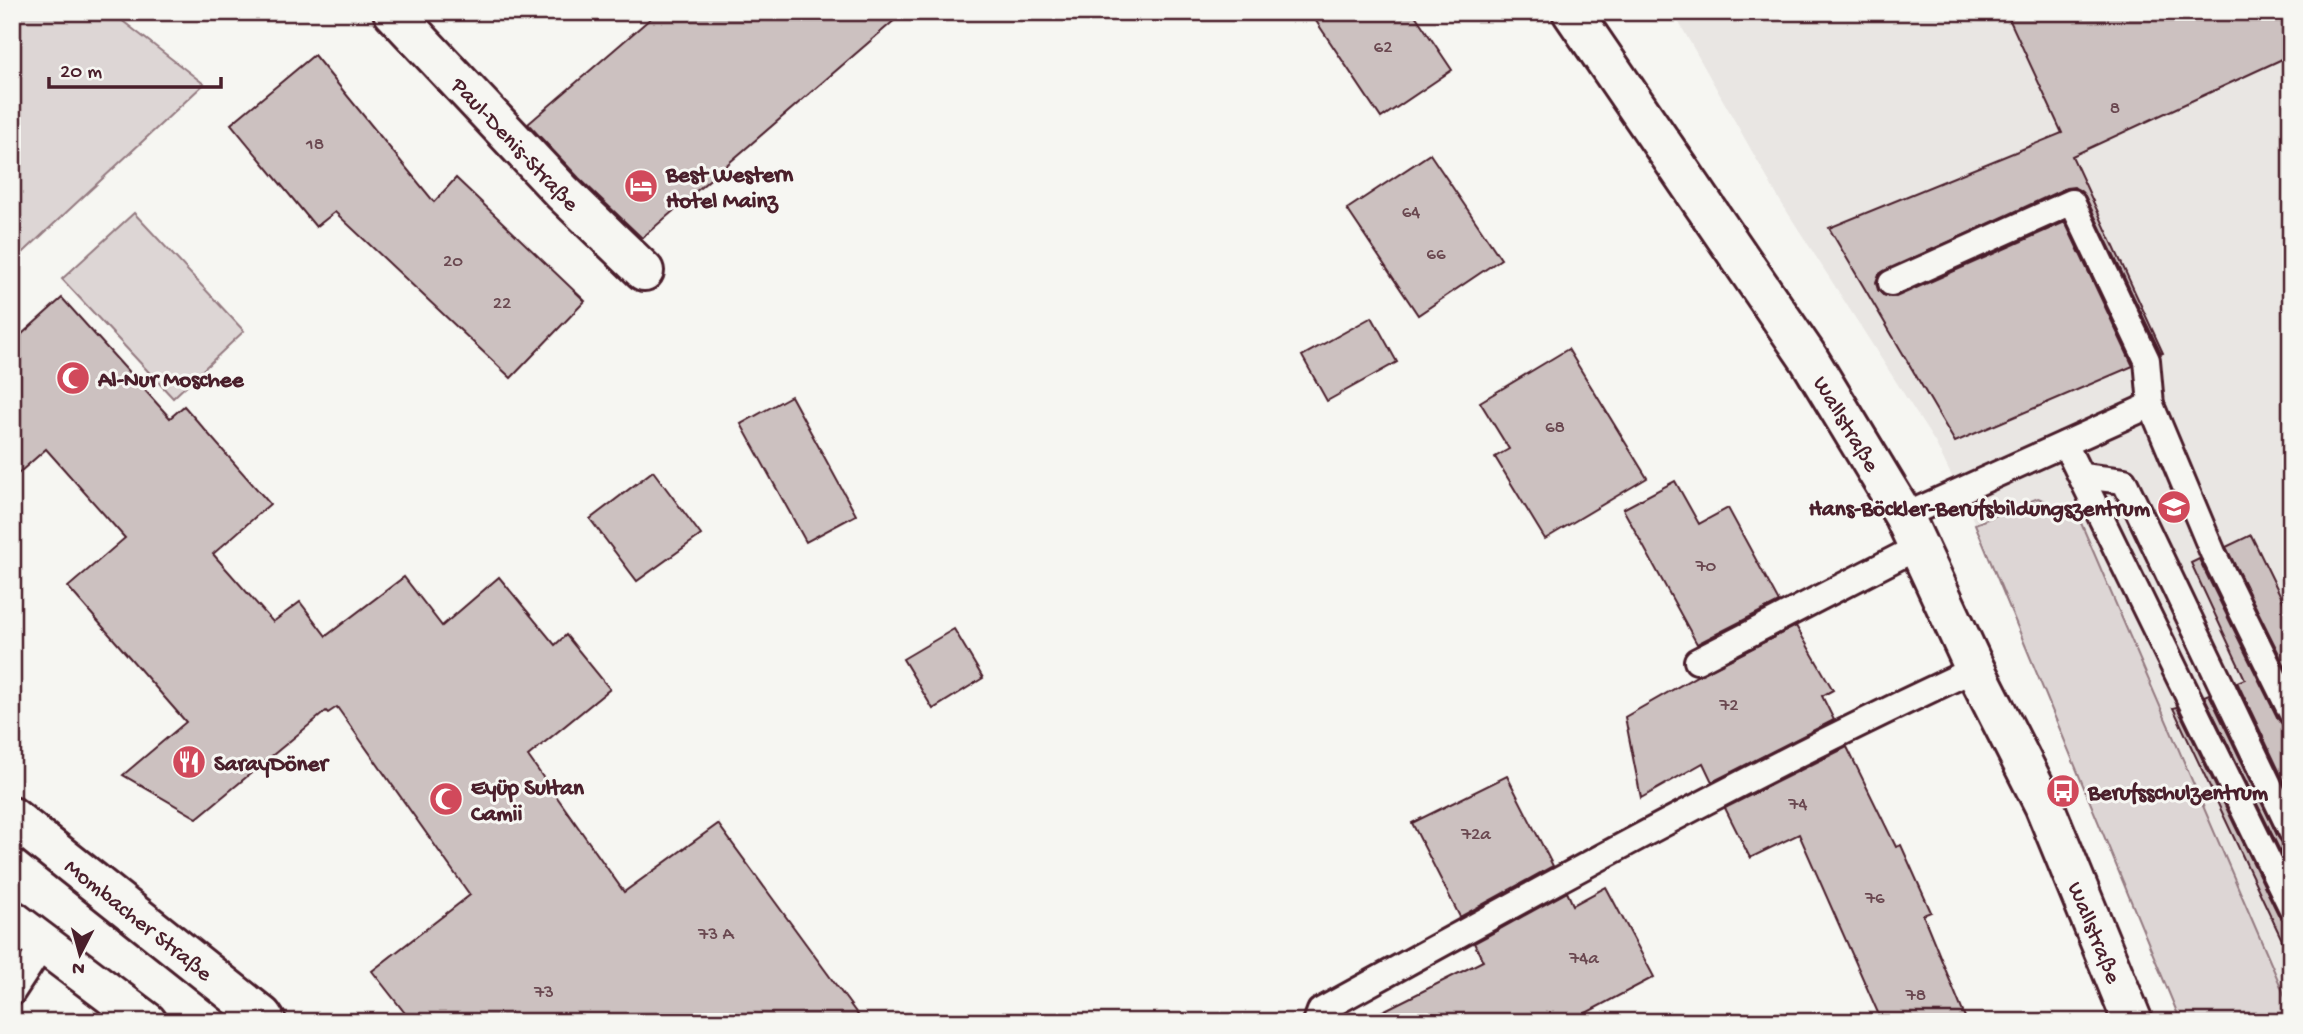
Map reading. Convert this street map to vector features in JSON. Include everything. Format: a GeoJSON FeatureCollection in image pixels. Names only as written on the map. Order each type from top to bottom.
{"type":"FeatureCollection","features":[{"type":"Feature","properties":{"kind":"street","name":"Paul-Denis-Straße"},"geometry":{"type":"LineString","coordinates":[[393,12],[563,193],[645,271]]}},
{"type":"Feature","properties":{"kind":"street","name":"Wallstraße"},"geometry":{"type":"LineString","coordinates":[[1572,12],[1809,359],[1911,531],[1975,669],[2044,805],[2133,1022]]}},
{"type":"Feature","properties":{"kind":"street","name":"Mombacher Straße"},"geometry":{"type":"LineString","coordinates":[[12,817],[262,1016],[266,1022]]}},
{"type":"Feature","properties":{"kind":"street"},"geometry":{"type":"LineString","coordinates":[[12,920],[147,1022]]}},
{"type":"Feature","properties":{"kind":"lane"},"geometry":{"type":"LineString","coordinates":[[1891,283],[2072,202],[2147,360],[2151,405],[2213,552],[2291,712]]}},
{"type":"Feature","properties":{"kind":"lane"},"geometry":{"type":"LineString","coordinates":[[1697,661],[1911,531],[2066,444],[2151,405]]}},
{"type":"Feature","properties":{"kind":"lane"},"geometry":{"type":"LineString","coordinates":[[2066,444],[2291,907]]}},
{"type":"Feature","properties":{"kind":"lane"},"geometry":{"type":"LineString","coordinates":[[2082,476],[2124,481],[2291,831]]}},
{"type":"Feature","properties":{"kind":"lane"},"geometry":{"type":"LineString","coordinates":[[1316,1022],[1320,1011],[1621,845],[1975,669]]}},
{"type":"Feature","properties":{"kind":"lane"},"geometry":{"type":"LineString","coordinates":[[12,993],[44,944]]}},
{"type":"Feature","properties":{"kind":"shaded area"},"geometry":{"type":"Polygon","coordinates":[[[12,12],[111,12],[204,84],[12,263],[12,12]]]}},
{"type":"Feature","properties":{"kind":"shaded area","name":"Hans-Böckler-Berufsbildungszentrum"},"geometry":{"type":"Polygon","coordinates":[[[1673,12],[2291,12],[2291,1010],[2078,516],[2038,498],[1975,524],[1936,444],[1779,199],[1673,12]]]}},
{"type":"Feature","properties":{"kind":"shaded area"},"geometry":{"type":"Polygon","coordinates":[[[134,213],[244,331],[173,398],[62,279],[134,213]]]}},
{"type":"Feature","properties":{"kind":"shaded area"},"geometry":{"type":"Polygon","coordinates":[[[2038,498],[2078,516],[2291,1010],[2291,1022],[2181,1022],[1975,524],[2038,498]]]}},
{"type":"Feature","properties":{"kind":"building","name":"Best Western Hotel Mainz"},"geometry":{"type":"Polygon","coordinates":[[[658,12],[904,12],[642,238],[579,178],[528,124],[658,12]]]}},
{"type":"Feature","properties":{"kind":"building"},"geometry":{"type":"Polygon","coordinates":[[[1310,12],[1413,12],[1452,70],[1381,118],[1310,12]]]}},
{"type":"Feature","properties":{"kind":"building"},"geometry":{"type":"Polygon","coordinates":[[[2006,12],[2291,12],[2291,55],[2072,156],[2163,353],[2161,354],[2085,196],[2074,187],[2066,188],[1879,274],[1876,282],[1878,290],[1883,295],[1896,297],[2065,222],[2133,366],[1955,442],[1829,228],[2062,133],[2006,12]]]}},
{"type":"Feature","properties":{"kind":"building"},"geometry":{"type":"Polygon","coordinates":[[[314,55],[434,202],[456,178],[585,301],[511,378],[335,212],[316,227],[231,124],[314,55]]]}},
{"type":"Feature","properties":{"kind":"building"},"geometry":{"type":"Polygon","coordinates":[[[1430,154],[1501,259],[1418,315],[1347,209],[1430,154]]]}},
{"type":"Feature","properties":{"kind":"building"},"geometry":{"type":"Polygon","coordinates":[[[62,298],[170,418],[184,406],[270,504],[213,554],[273,622],[300,602],[326,636],[404,577],[442,626],[499,577],[555,645],[566,635],[610,689],[528,756],[624,892],[718,824],[863,1022],[412,1022],[372,971],[470,895],[337,707],[328,713],[326,711],[197,818],[123,775],[186,722],[68,587],[125,538],[46,449],[12,479],[12,343],[62,298]]]}},
{"type":"Feature","properties":{"kind":"building"},"geometry":{"type":"Polygon","coordinates":[[[1372,317],[1397,362],[1327,401],[1302,356],[1372,317]]]}},
{"type":"Feature","properties":{"kind":"building"},"geometry":{"type":"Polygon","coordinates":[[[1568,349],[1647,478],[1545,539],[1495,457],[1509,449],[1480,402],[1568,349]]]}},
{"type":"Feature","properties":{"kind":"building"},"geometry":{"type":"Polygon","coordinates":[[[791,396],[856,515],[806,542],[741,424],[791,396]]]}},
{"type":"Feature","properties":{"kind":"building"},"geometry":{"type":"Polygon","coordinates":[[[653,471],[701,535],[637,581],[590,519],[653,471]]]}},
{"type":"Feature","properties":{"kind":"building"},"geometry":{"type":"Polygon","coordinates":[[[1675,481],[1699,524],[1728,508],[1779,602],[1697,644],[1623,509],[1675,481]]]}},
{"type":"Feature","properties":{"kind":"building"},"geometry":{"type":"Polygon","coordinates":[[[2251,535],[2291,617],[2291,678],[2226,547],[2251,535]]]}},
{"type":"Feature","properties":{"kind":"building"},"geometry":{"type":"Polygon","coordinates":[[[2199,559],[2278,719],[2283,725],[2291,727],[2291,796],[2237,682],[2245,679],[2191,563],[2199,559]]]}},
{"type":"Feature","properties":{"kind":"building"},"geometry":{"type":"Polygon","coordinates":[[[1796,626],[1833,690],[1822,696],[1834,720],[1712,782],[1703,763],[1641,798],[1625,717],[1697,676],[1796,626]]]}},
{"type":"Feature","properties":{"kind":"building"},"geometry":{"type":"Polygon","coordinates":[[[954,629],[983,678],[933,709],[903,659],[954,629]]]}},
{"type":"Feature","properties":{"kind":"building"},"geometry":{"type":"Polygon","coordinates":[[[2209,694],[2278,837],[2283,844],[2291,846],[2291,873],[2204,696],[2209,694]]]}},
{"type":"Feature","properties":{"kind":"building"},"geometry":{"type":"Polygon","coordinates":[[[2177,707],[2278,914],[2283,920],[2291,922],[2291,959],[2173,708],[2177,707]]]}},
{"type":"Feature","properties":{"kind":"building"},"geometry":{"type":"Polygon","coordinates":[[[1847,747],[1896,847],[1901,845],[1931,912],[1923,915],[1967,1022],[1882,1022],[1799,834],[1750,858],[1725,808],[1847,747]]]}},
{"type":"Feature","properties":{"kind":"building"},"geometry":{"type":"Polygon","coordinates":[[[1507,776],[1553,866],[1460,917],[1412,823],[1507,776]]]}},
{"type":"Feature","properties":{"kind":"building"},"geometry":{"type":"Polygon","coordinates":[[[1606,887],[1654,977],[1569,1022],[1361,1022],[1483,961],[1474,943],[1567,892],[1573,905],[1606,887]]]}},
{"type":"Feature","properties":{"kind":"place","name":"Best Western Hotel Mainz"},"geometry":{"type":"Point","coordinates":[641,186]}},
{"type":"Feature","properties":{"kind":"place","name":"Al-Nur Moschee"},"geometry":{"type":"Point","coordinates":[73,378]}},
{"type":"Feature","properties":{"kind":"place","name":"Hans-Böckler-Berufsbildungszentrum"},"geometry":{"type":"Point","coordinates":[2174,507]}},
{"type":"Feature","properties":{"kind":"place","name":"SarayDöner"},"geometry":{"type":"Point","coordinates":[189,762]}},
{"type":"Feature","properties":{"kind":"place","name":"Berufsschulzentrum"},"geometry":{"type":"Point","coordinates":[2063,791]}},
{"type":"Feature","properties":{"kind":"place","name":"Eyüp Sultan Camii"},"geometry":{"type":"Point","coordinates":[446,799]}}]}
